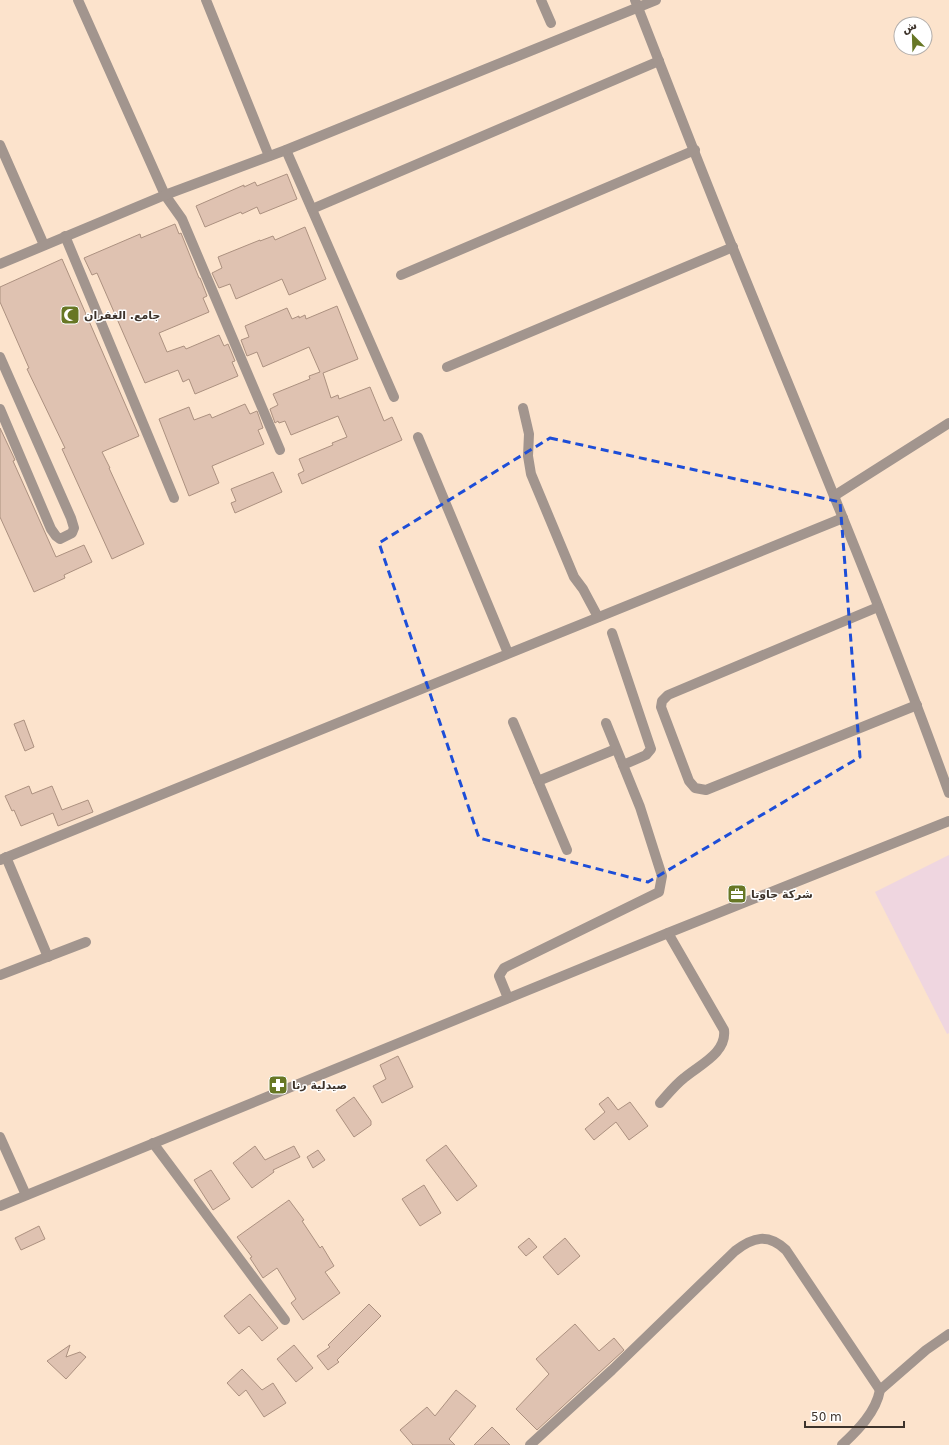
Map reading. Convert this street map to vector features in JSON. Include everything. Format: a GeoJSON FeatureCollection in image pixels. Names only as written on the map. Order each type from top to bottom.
{"type":"FeatureCollection","features":[{"type":"Feature","properties":{"kind":"street"},"geometry":{"type":"LineString","coordinates":[[78,0],[165,195],[182,219],[280,450]]}},
{"type":"Feature","properties":{"kind":"street"},"geometry":{"type":"LineString","coordinates":[[206,0],[269,156]]}},
{"type":"Feature","properties":{"kind":"street"},"geometry":{"type":"LineString","coordinates":[[541,0],[551,23]]}},
{"type":"Feature","properties":{"kind":"street"},"geometry":{"type":"LineString","coordinates":[[0,264],[165,195],[286,150],[636,4],[656,0]]}},
{"type":"Feature","properties":{"kind":"street"},"geometry":{"type":"LineString","coordinates":[[636,4],[843,518],[917,705],[949,792]]}},
{"type":"Feature","properties":{"kind":"street"},"geometry":{"type":"LineString","coordinates":[[312,209],[659,61]]}},
{"type":"Feature","properties":{"kind":"street"},"geometry":{"type":"LineString","coordinates":[[0,145],[44,245]]}},
{"type":"Feature","properties":{"kind":"street"},"geometry":{"type":"LineString","coordinates":[[286,150],[394,397]]}},
{"type":"Feature","properties":{"kind":"street"},"geometry":{"type":"LineString","coordinates":[[401,275],[695,150]]}},
{"type":"Feature","properties":{"kind":"street"},"geometry":{"type":"LineString","coordinates":[[65,236],[174,498]]}},
{"type":"Feature","properties":{"kind":"street"},"geometry":{"type":"LineString","coordinates":[[447,367],[733,247]]}},
{"type":"Feature","properties":{"kind":"street"},"geometry":{"type":"LineString","coordinates":[[0,357],[71,518],[74,528],[72,533],[60,538],[56,536],[51,528],[0,408]]}},
{"type":"Feature","properties":{"kind":"street"},"geometry":{"type":"LineString","coordinates":[[523,408],[529,434],[528,456],[531,474],[574,577],[583,589],[598,617]]}},
{"type":"Feature","properties":{"kind":"street"},"geometry":{"type":"LineString","coordinates":[[834,496],[949,423]]}},
{"type":"Feature","properties":{"kind":"street"},"geometry":{"type":"LineString","coordinates":[[418,437],[508,654]]}},
{"type":"Feature","properties":{"kind":"street"},"geometry":{"type":"LineString","coordinates":[[48,956],[3,859],[843,518]]}},
{"type":"Feature","properties":{"kind":"street"},"geometry":{"type":"LineString","coordinates":[[878,607],[668,695],[662,701],[661,707],[689,781],[695,788],[706,790],[917,705]]}},
{"type":"Feature","properties":{"kind":"street"},"geometry":{"type":"LineString","coordinates":[[612,634],[651,749],[646,755],[623,765]]}},
{"type":"Feature","properties":{"kind":"street"},"geometry":{"type":"LineString","coordinates":[[513,722],[567,850]]}},
{"type":"Feature","properties":{"kind":"street"},"geometry":{"type":"LineString","coordinates":[[508,998],[499,976],[504,968],[659,892],[662,876],[640,807],[606,723]]}},
{"type":"Feature","properties":{"kind":"street"},"geometry":{"type":"LineString","coordinates":[[538,781],[616,749]]}},
{"type":"Feature","properties":{"kind":"street"},"geometry":{"type":"LineString","coordinates":[[0,1206],[668,933],[949,821]]}},
{"type":"Feature","properties":{"kind":"street"},"geometry":{"type":"LineString","coordinates":[[660,1103],[683,1078],[716,1053],[722,1045],[725,1036],[724,1030],[668,933]]}},
{"type":"Feature","properties":{"kind":"street"},"geometry":{"type":"LineString","coordinates":[[0,975],[86,942]]}},
{"type":"Feature","properties":{"kind":"street"},"geometry":{"type":"LineString","coordinates":[[0,1137],[26,1195]]}},
{"type":"Feature","properties":{"kind":"street"},"geometry":{"type":"LineString","coordinates":[[153,1143],[285,1320]]}},
{"type":"Feature","properties":{"kind":"street"},"geometry":{"type":"LineString","coordinates":[[530,1445],[612,1370],[734,1251],[755,1239],[768,1239],[778,1242],[786,1250],[880,1390]]}},
{"type":"Feature","properties":{"kind":"street"},"geometry":{"type":"LineString","coordinates":[[842,1445],[872,1413],[879,1397],[880,1390],[926,1350],[947,1339]]}},
{"type":"Feature","properties":{"kind":"highlighted area"},"geometry":{"type":"Polygon","coordinates":[[[550,438],[840,502],[860,757],[648,882],[479,838],[379,543],[550,438]]]}},
{"type":"Feature","properties":{"kind":"shaded area"},"geometry":{"type":"Polygon","coordinates":[[[949,855],[949,1033],[947,1034],[875,892],[949,855]]]}},
{"type":"Feature","properties":{"kind":"building"},"geometry":{"type":"Polygon","coordinates":[[[287,174],[297,199],[260,214],[257,207],[205,227],[196,206],[244,185],[244,187],[255,182],[257,186],[287,174]]]}},
{"type":"Feature","properties":{"kind":"building"},"geometry":{"type":"Polygon","coordinates":[[[175,224],[179,234],[181,233],[207,296],[203,298],[209,312],[159,333],[167,352],[184,346],[186,349],[219,335],[224,346],[228,344],[235,361],[232,362],[238,376],[195,394],[189,379],[183,382],[178,370],[145,383],[97,273],[92,275],[84,258],[140,234],[141,238],[175,224]]]}},
{"type":"Feature","properties":{"kind":"building"},"geometry":{"type":"Polygon","coordinates":[[[305,227],[326,279],[289,295],[282,279],[236,299],[230,284],[219,288],[212,273],[222,268],[218,257],[273,236],[275,240],[305,227]]]}},
{"type":"Feature","properties":{"kind":"building"},"geometry":{"type":"Polygon","coordinates":[[[62,259],[139,436],[102,452],[144,544],[112,559],[62,449],[65,448],[27,369],[29,368],[0,302],[0,287],[62,259]]]}},
{"type":"Feature","properties":{"kind":"building"},"geometry":{"type":"Polygon","coordinates":[[[337,306],[358,359],[323,373],[331,398],[338,395],[339,399],[370,387],[384,421],[392,417],[402,440],[302,484],[298,474],[304,471],[299,459],[333,445],[332,443],[347,437],[338,416],[291,435],[285,421],[279,423],[278,421],[275,423],[270,409],[278,405],[273,394],[310,379],[309,376],[320,372],[309,347],[263,367],[257,352],[247,356],[241,340],[249,337],[245,326],[287,308],[292,319],[305,315],[306,319],[337,306]]]}},
{"type":"Feature","properties":{"kind":"building"},"geometry":{"type":"Polygon","coordinates":[[[245,404],[250,414],[257,411],[263,428],[258,430],[264,444],[212,466],[219,483],[189,496],[159,419],[189,407],[194,420],[210,414],[212,418],[245,404]]]}},
{"type":"Feature","properties":{"kind":"building"},"geometry":{"type":"Polygon","coordinates":[[[0,428],[15,460],[13,461],[56,557],[84,545],[92,562],[64,575],[65,578],[34,592],[0,517],[0,428]]]}},
{"type":"Feature","properties":{"kind":"building"},"geometry":{"type":"Polygon","coordinates":[[[273,472],[282,492],[235,513],[231,503],[236,501],[231,489],[273,472]]]}},
{"type":"Feature","properties":{"kind":"building"},"geometry":{"type":"Polygon","coordinates":[[[24,720],[34,747],[25,751],[14,724],[24,720]]]}},
{"type":"Feature","properties":{"kind":"building"},"geometry":{"type":"Polygon","coordinates":[[[29,786],[32,794],[52,786],[62,810],[88,800],[93,812],[58,826],[53,813],[21,826],[14,810],[12,811],[5,796],[29,786]]]}},
{"type":"Feature","properties":{"kind":"building"},"geometry":{"type":"Polygon","coordinates":[[[398,1056],[413,1087],[382,1103],[373,1086],[386,1079],[380,1065],[398,1056]]]}},
{"type":"Feature","properties":{"kind":"building"},"geometry":{"type":"Polygon","coordinates":[[[354,1097],[371,1121],[371,1125],[354,1137],[336,1110],[354,1097]]]}},
{"type":"Feature","properties":{"kind":"building"},"geometry":{"type":"Polygon","coordinates":[[[608,1097],[618,1110],[630,1102],[648,1126],[629,1140],[616,1122],[594,1140],[585,1129],[605,1112],[599,1104],[608,1097]]]}},
{"type":"Feature","properties":{"kind":"building"},"geometry":{"type":"Polygon","coordinates":[[[446,1145],[477,1186],[457,1201],[426,1160],[446,1145]]]}},
{"type":"Feature","properties":{"kind":"building"},"geometry":{"type":"Polygon","coordinates":[[[255,1146],[265,1160],[294,1146],[300,1157],[273,1170],[274,1172],[252,1188],[233,1163],[255,1146]]]}},
{"type":"Feature","properties":{"kind":"building"},"geometry":{"type":"Polygon","coordinates":[[[318,1150],[325,1160],[313,1168],[307,1157],[318,1150]]]}},
{"type":"Feature","properties":{"kind":"building"},"geometry":{"type":"Polygon","coordinates":[[[211,1170],[230,1199],[213,1210],[194,1180],[211,1170]]]}},
{"type":"Feature","properties":{"kind":"building"},"geometry":{"type":"Polygon","coordinates":[[[424,1185],[441,1213],[420,1226],[402,1199],[424,1185]]]}},
{"type":"Feature","properties":{"kind":"building"},"geometry":{"type":"Polygon","coordinates":[[[289,1200],[304,1220],[302,1221],[320,1248],[322,1246],[334,1266],[325,1272],[340,1293],[303,1320],[291,1303],[296,1299],[277,1268],[263,1278],[250,1258],[252,1257],[237,1237],[289,1200]]]}},
{"type":"Feature","properties":{"kind":"building"},"geometry":{"type":"Polygon","coordinates":[[[39,1226],[45,1239],[21,1250],[15,1238],[39,1226]]]}},
{"type":"Feature","properties":{"kind":"building"},"geometry":{"type":"Polygon","coordinates":[[[529,1238],[537,1247],[526,1256],[518,1247],[529,1238]]]}},
{"type":"Feature","properties":{"kind":"building"},"geometry":{"type":"Polygon","coordinates":[[[565,1238],[580,1256],[558,1275],[543,1257],[565,1238]]]}},
{"type":"Feature","properties":{"kind":"building"},"geometry":{"type":"Polygon","coordinates":[[[250,1294],[278,1328],[262,1341],[249,1326],[239,1334],[224,1316],[250,1294]]]}},
{"type":"Feature","properties":{"kind":"building"},"geometry":{"type":"Polygon","coordinates":[[[369,1304],[381,1316],[337,1360],[339,1362],[328,1370],[317,1356],[330,1347],[328,1345],[369,1304]]]}},
{"type":"Feature","properties":{"kind":"building"},"geometry":{"type":"Polygon","coordinates":[[[575,1324],[599,1351],[614,1338],[624,1350],[537,1430],[516,1409],[549,1374],[536,1359],[575,1324]]]}},
{"type":"Feature","properties":{"kind":"building"},"geometry":{"type":"Polygon","coordinates":[[[70,1345],[66,1357],[80,1352],[86,1357],[66,1379],[47,1361],[70,1345]]]}},
{"type":"Feature","properties":{"kind":"building"},"geometry":{"type":"Polygon","coordinates":[[[294,1345],[313,1368],[296,1382],[277,1359],[294,1345]]]}},
{"type":"Feature","properties":{"kind":"building"},"geometry":{"type":"Polygon","coordinates":[[[242,1369],[262,1390],[273,1383],[286,1403],[264,1417],[246,1390],[239,1396],[227,1383],[242,1369]]]}},
{"type":"Feature","properties":{"kind":"building"},"geometry":{"type":"Polygon","coordinates":[[[456,1390],[476,1406],[449,1439],[455,1445],[413,1445],[400,1430],[427,1407],[435,1416],[456,1390]]]}},
{"type":"Feature","properties":{"kind":"building"},"geometry":{"type":"Polygon","coordinates":[[[492,1427],[510,1445],[474,1445],[492,1427]]]}},
{"type":"Feature","properties":{"kind":"place","name":"جامع. الغفران"},"geometry":{"type":"Point","coordinates":[70,315]}},
{"type":"Feature","properties":{"kind":"place","name":"شركة جاوتا"},"geometry":{"type":"Point","coordinates":[737,894]}},
{"type":"Feature","properties":{"kind":"place","name":"صيدلية رنا"},"geometry":{"type":"Point","coordinates":[278,1085]}}]}
